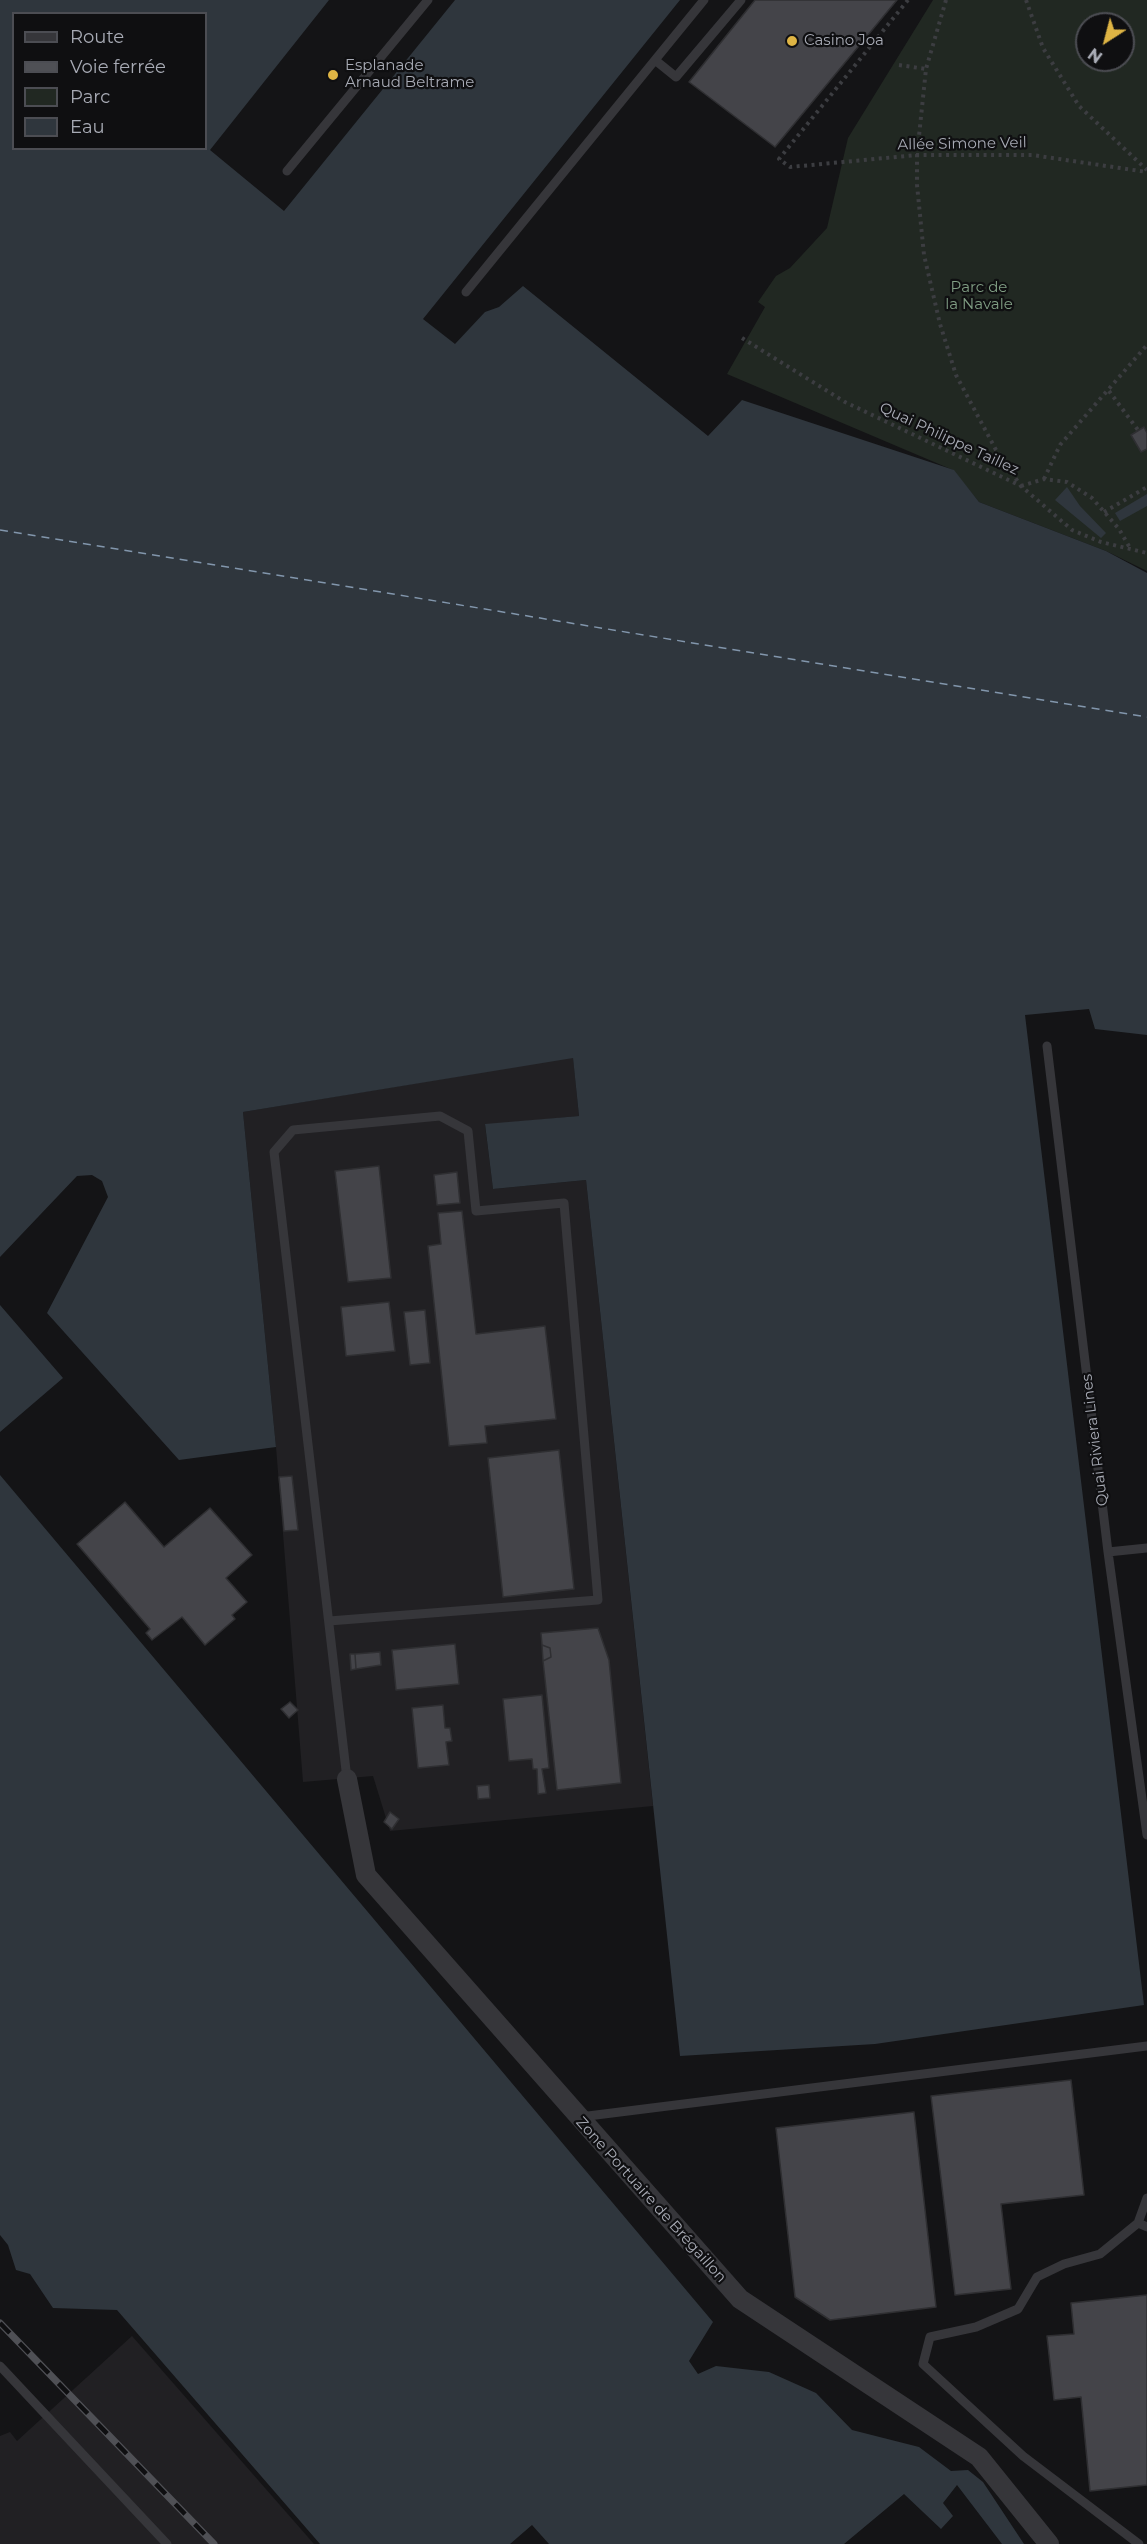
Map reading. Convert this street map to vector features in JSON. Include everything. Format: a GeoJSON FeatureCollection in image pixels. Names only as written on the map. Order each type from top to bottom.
{"type":"FeatureCollection","features":[{"type":"Feature","properties":{"kind":"street","name":"Zone Portuaire de Brégaillon"},"geometry":{"type":"LineString","coordinates":[[347,1779],[366,1875],[577,2118],[740,2299],[979,2457],[1049,2544]]}},
{"type":"Feature","properties":{"kind":"lane"},"geometry":{"type":"LineString","coordinates":[[287,171],[428,0]]}},
{"type":"Feature","properties":{"kind":"lane"},"geometry":{"type":"LineString","coordinates":[[466,292],[704,0]]}},
{"type":"Feature","properties":{"kind":"lane"},"geometry":{"type":"LineString","coordinates":[[655,60],[676,77],[741,0]]}},
{"type":"Feature","properties":{"kind":"lane","name":"Quai Riviera Lines"},"geometry":{"type":"LineString","coordinates":[[1047,1046],[1108,1552],[1147,1834]]}},
{"type":"Feature","properties":{"kind":"lane"},"geometry":{"type":"LineString","coordinates":[[329,1621],[598,1600],[564,1203],[476,1211],[468,1131],[440,1116],[293,1130],[274,1152],[347,1779]]}},
{"type":"Feature","properties":{"kind":"lane"},"geometry":{"type":"LineString","coordinates":[[1108,1552],[1147,1548]]}},
{"type":"Feature","properties":{"kind":"lane"},"geometry":{"type":"LineString","coordinates":[[577,2118],[1147,2046]]}},
{"type":"Feature","properties":{"kind":"lane"},"geometry":{"type":"LineString","coordinates":[[1139,2544],[1023,2456],[922,2364],[930,2337],[976,2327],[1018,2309],[1038,2277],[1064,2264],[1100,2254],[1137,2223],[1147,2198]]}},
{"type":"Feature","properties":{"kind":"lane"},"geometry":{"type":"LineString","coordinates":[[1137,2223],[1147,2227]]}},
{"type":"Feature","properties":{"kind":"lane"},"geometry":{"type":"LineString","coordinates":[[0,2366],[167,2544]]}},
{"type":"Feature","properties":{"kind":"path","name":"Allée Simone Veil"},"geometry":{"type":"LineString","coordinates":[[908,0],[779,159],[790,167],[917,155],[1032,155],[1147,171]]}},
{"type":"Feature","properties":{"kind":"path"},"geometry":{"type":"LineString","coordinates":[[946,0],[926,69],[917,155],[922,243],[940,324],[956,375],[996,450],[1020,486],[1044,479],[1067,482],[1092,498],[1119,529],[1130,548]]}},
{"type":"Feature","properties":{"kind":"path"},"geometry":{"type":"LineString","coordinates":[[1026,0],[1043,48],[1079,106],[1147,171]]}},
{"type":"Feature","properties":{"kind":"path"},"geometry":{"type":"LineString","coordinates":[[899,65],[926,69]]}},
{"type":"Feature","properties":{"kind":"path","name":"Quai Philippe Taillez"},"geometry":{"type":"LineString","coordinates":[[742,338],[845,402],[1020,486],[1072,530],[1101,542],[1147,553]]}},
{"type":"Feature","properties":{"kind":"path"},"geometry":{"type":"LineString","coordinates":[[1044,479],[1060,445],[1147,345]]}},
{"type":"Feature","properties":{"kind":"path"},"geometry":{"type":"LineString","coordinates":[[1109,391],[1138,430]]}},
{"type":"Feature","properties":{"kind":"path"},"geometry":{"type":"LineString","coordinates":[[1104,512],[1147,487]]}},
{"type":"Feature","properties":{"kind":"shaded area"},"geometry":{"type":"Polygon","coordinates":[[[573,1057],[579,1116],[485,1125],[493,1189],[586,1180],[653,1806],[390,1831],[373,1776],[303,1782],[276,1447],[243,1112],[573,1057]]]}},
{"type":"Feature","properties":{"kind":"shaded area"},"geometry":{"type":"Polygon","coordinates":[[[132,2336],[314,2544],[0,2544],[0,2436],[10,2432],[17,2441],[132,2336]]]}},
{"type":"Feature","properties":{"kind":"green space","name":"Parc de la Navale"},"geometry":{"type":"Polygon","coordinates":[[[933,0],[1147,0],[1147,571],[1106,551],[979,502],[953,470],[727,374],[765,307],[758,302],[776,276],[790,268],[827,228],[848,138],[933,0]]]}},
{"type":"Feature","properties":{"kind":"water"},"geometry":{"type":"Polygon","coordinates":[[[0,0],[329,0],[210,150],[284,211],[455,0],[680,0],[423,319],[455,344],[485,312],[499,307],[523,286],[708,436],[742,400],[954,470],[979,502],[1106,551],[1147,573],[1147,1035],[1095,1029],[1089,1009],[1025,1015],[1144,2005],[875,2044],[680,2056],[586,1180],[493,1189],[485,1124],[579,1116],[573,1058],[243,1112],[276,1447],[179,1460],[47,1313],[108,1197],[102,1181],[92,1175],[77,1176],[0,1257],[0,0]]]}},
{"type":"Feature","properties":{"kind":"water"},"geometry":{"type":"Polygon","coordinates":[[[1067,487],[1080,506],[1106,533],[1101,538],[1055,500],[1067,487]]]}},
{"type":"Feature","properties":{"kind":"water"},"geometry":{"type":"Polygon","coordinates":[[[1147,494],[1147,506],[1120,521],[1115,513],[1147,494]]]}},
{"type":"Feature","properties":{"kind":"water"},"geometry":{"type":"Polygon","coordinates":[[[0,1305],[63,1378],[0,1432],[0,1305]]]}},
{"type":"Feature","properties":{"kind":"water"},"geometry":{"type":"Polygon","coordinates":[[[0,1475],[713,2322],[689,2361],[698,2374],[716,2366],[769,2372],[816,2393],[852,2430],[919,2447],[951,2471],[968,2470],[983,2482],[1024,2544],[1002,2544],[957,2485],[943,2503],[953,2516],[941,2529],[904,2494],[844,2544],[549,2544],[532,2525],[510,2544],[320,2544],[117,2310],[53,2308],[30,2274],[16,2270],[8,2245],[0,2235],[0,1475]]]}},
{"type":"Feature","properties":{"kind":"building","name":"Casino Joa"},"geometry":{"type":"Polygon","coordinates":[[[755,0],[897,0],[775,147],[689,82],[755,0]]]}},
{"type":"Feature","properties":{"kind":"building"},"geometry":{"type":"Polygon","coordinates":[[[1144,427],[1147,433],[1147,449],[1141,452],[1131,435],[1144,427]]]}},
{"type":"Feature","properties":{"kind":"building"},"geometry":{"type":"Polygon","coordinates":[[[379,1166],[391,1278],[348,1282],[335,1171],[379,1166]]]}},
{"type":"Feature","properties":{"kind":"building"},"geometry":{"type":"Polygon","coordinates":[[[457,1172],[460,1203],[437,1205],[434,1175],[457,1172]]]}},
{"type":"Feature","properties":{"kind":"building"},"geometry":{"type":"Polygon","coordinates":[[[462,1211],[476,1334],[545,1326],[556,1419],[485,1426],[487,1443],[449,1446],[428,1246],[441,1244],[438,1213],[462,1211]]]}},
{"type":"Feature","properties":{"kind":"building"},"geometry":{"type":"Polygon","coordinates":[[[389,1302],[395,1351],[346,1356],[341,1307],[389,1302]]]}},
{"type":"Feature","properties":{"kind":"building"},"geometry":{"type":"Polygon","coordinates":[[[425,1310],[430,1363],[410,1365],[404,1312],[425,1310]]]}},
{"type":"Feature","properties":{"kind":"building"},"geometry":{"type":"Polygon","coordinates":[[[559,1450],[574,1589],[503,1597],[488,1458],[559,1450]]]}},
{"type":"Feature","properties":{"kind":"building"},"geometry":{"type":"Polygon","coordinates":[[[292,1476],[298,1530],[284,1531],[279,1477],[292,1476]]]}},
{"type":"Feature","properties":{"kind":"building"},"geometry":{"type":"Polygon","coordinates":[[[125,1502],[164,1547],[210,1508],[252,1555],[226,1578],[247,1602],[232,1615],[235,1619],[205,1645],[182,1617],[152,1640],[146,1633],[150,1629],[77,1544],[125,1502]]]}},
{"type":"Feature","properties":{"kind":"building"},"geometry":{"type":"Polygon","coordinates":[[[598,1628],[609,1660],[621,1783],[557,1790],[543,1661],[551,1657],[550,1648],[542,1645],[541,1633],[598,1628]]]}},
{"type":"Feature","properties":{"kind":"building"},"geometry":{"type":"Polygon","coordinates":[[[455,1644],[459,1684],[396,1690],[392,1650],[455,1644]]]}},
{"type":"Feature","properties":{"kind":"building"},"geometry":{"type":"Polygon","coordinates":[[[542,1645],[550,1648],[551,1657],[543,1661],[542,1645]]]}},
{"type":"Feature","properties":{"kind":"building"},"geometry":{"type":"Polygon","coordinates":[[[380,1652],[381,1665],[356,1669],[355,1654],[380,1652]]]}},
{"type":"Feature","properties":{"kind":"building"},"geometry":{"type":"Polygon","coordinates":[[[350,1654],[355,1654],[356,1669],[351,1670],[350,1654]]]}},
{"type":"Feature","properties":{"kind":"building"},"geometry":{"type":"Polygon","coordinates":[[[542,1695],[549,1768],[542,1769],[546,1793],[538,1794],[537,1769],[533,1769],[532,1759],[509,1761],[503,1699],[542,1695]]]}},
{"type":"Feature","properties":{"kind":"building"},"geometry":{"type":"Polygon","coordinates":[[[290,1702],[298,1710],[289,1718],[281,1709],[290,1702]]]}},
{"type":"Feature","properties":{"kind":"building"},"geometry":{"type":"Polygon","coordinates":[[[443,1705],[445,1728],[450,1728],[452,1741],[446,1742],[449,1765],[418,1768],[412,1708],[443,1705]]]}},
{"type":"Feature","properties":{"kind":"building"},"geometry":{"type":"Polygon","coordinates":[[[489,1785],[490,1798],[478,1799],[477,1786],[489,1785]]]}},
{"type":"Feature","properties":{"kind":"building"},"geometry":{"type":"Polygon","coordinates":[[[390,1812],[399,1819],[392,1829],[384,1822],[390,1812]]]}},
{"type":"Feature","properties":{"kind":"building"},"geometry":{"type":"Polygon","coordinates":[[[1071,2080],[1084,2195],[1001,2204],[1011,2289],[955,2295],[931,2096],[1071,2080]]]}},
{"type":"Feature","properties":{"kind":"building"},"geometry":{"type":"Polygon","coordinates":[[[914,2112],[936,2307],[830,2320],[795,2297],[776,2128],[914,2112]]]}},
{"type":"Feature","properties":{"kind":"building"},"geometry":{"type":"Polygon","coordinates":[[[1147,2295],[1147,2485],[1090,2491],[1081,2397],[1054,2400],[1047,2336],[1074,2334],[1071,2303],[1147,2295]]]}},
{"type":"Feature","properties":{"kind":"ferry route"},"geometry":{"type":"LineString","coordinates":[[0,530],[1147,717]]}},
{"type":"Feature","properties":{"kind":"railway"},"geometry":{"type":"LineString","coordinates":[[0,2323],[214,2544]]}},
{"type":"Feature","properties":{"kind":"place","name":"Casino Joa"},"geometry":{"type":"Point","coordinates":[792,41]}},
{"type":"Feature","properties":{"kind":"place","name":"Esplanade Arnaud Beltrame"},"geometry":{"type":"Point","coordinates":[333,75]}}]}
